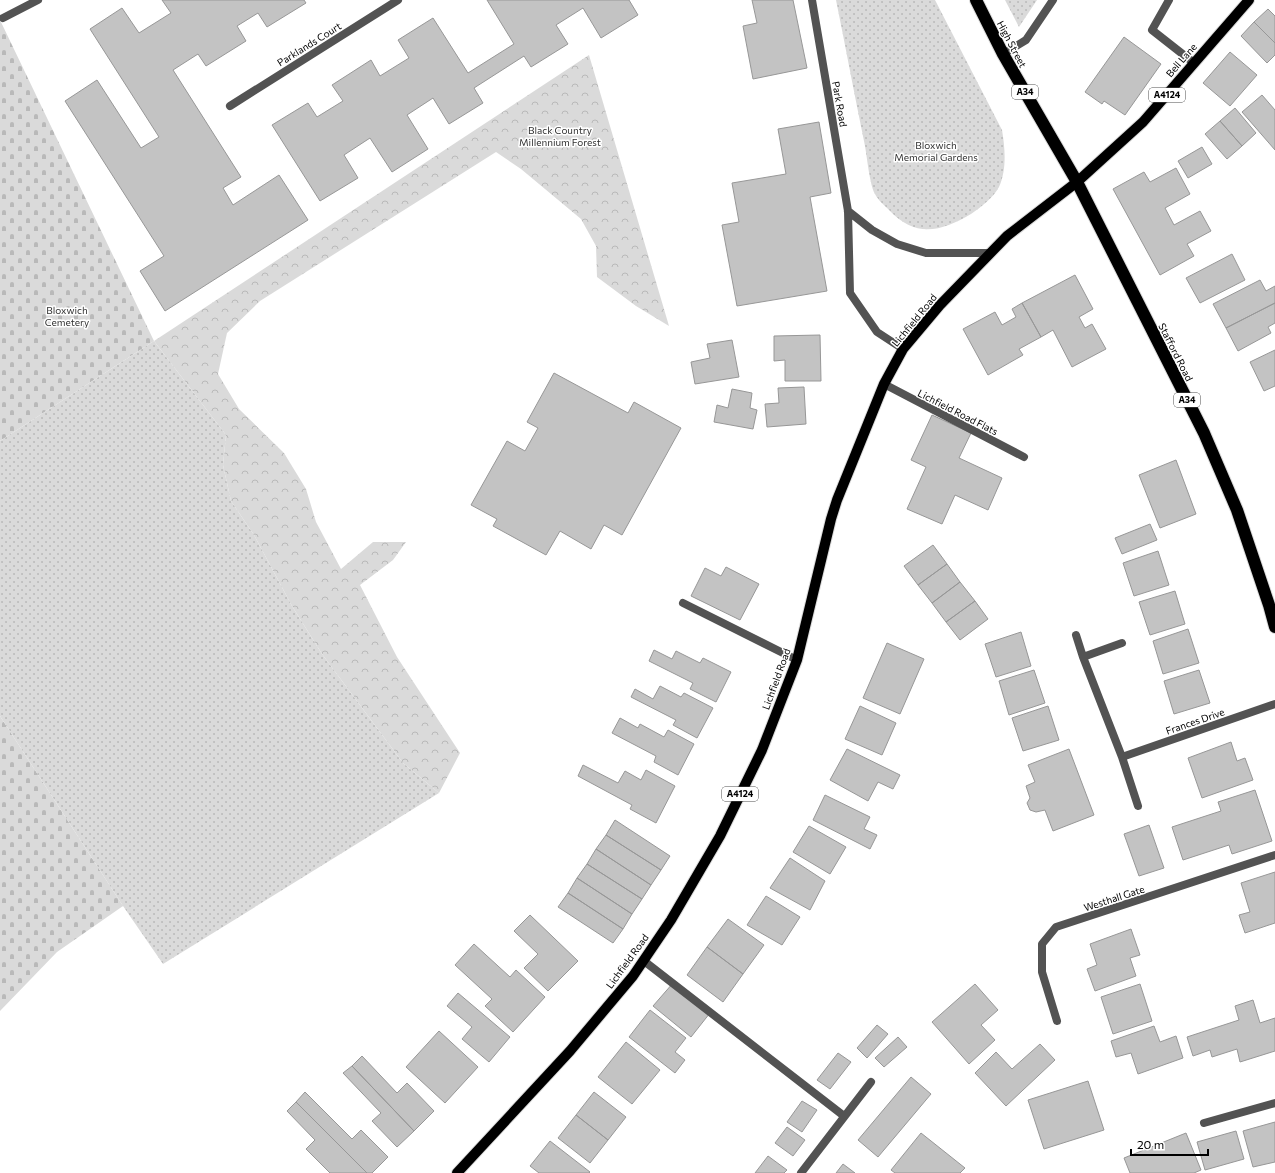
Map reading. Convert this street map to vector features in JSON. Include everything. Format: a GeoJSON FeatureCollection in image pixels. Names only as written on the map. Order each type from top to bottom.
{"type":"FeatureCollection","features":[{"type":"Feature","properties":{"kind":"highway","name":"High Street"},"geometry":{"type":"LineString","coordinates":[[976,0],[1003,54],[1077,182]]}},
{"type":"Feature","properties":{"kind":"highway","name":"Stafford Road"},"geometry":{"type":"LineString","coordinates":[[1077,182],[1204,433],[1237,510],[1272,605],[1275,627]]}},
{"type":"Feature","properties":{"kind":"main road","name":"Bell Lane"},"geometry":{"type":"LineString","coordinates":[[1077,182],[1143,122],[1249,0]]}},
{"type":"Feature","properties":{"kind":"main road","name":"Lichfield Road"},"geometry":{"type":"LineString","coordinates":[[457,1173],[570,1051],[633,976],[671,920],[720,836],[762,750],[797,660],[831,518],[837,500],[884,384],[903,350],[940,305],[989,253],[1007,236],[1077,182]]}},
{"type":"Feature","properties":{"kind":"street"},"geometry":{"type":"LineString","coordinates":[[4,18],[38,0]]}},
{"type":"Feature","properties":{"kind":"street","name":"Parklands Court"},"geometry":{"type":"LineString","coordinates":[[230,106],[398,0]]}},
{"type":"Feature","properties":{"kind":"street","name":"Park Road"},"geometry":{"type":"LineString","coordinates":[[812,0],[848,211],[850,293],[877,332],[903,350]]}},
{"type":"Feature","properties":{"kind":"street"},"geometry":{"type":"LineString","coordinates":[[1003,54],[1026,40],[1053,0]]}},
{"type":"Feature","properties":{"kind":"street"},"geometry":{"type":"LineString","coordinates":[[1169,0],[1152,30],[1194,63]]}},
{"type":"Feature","properties":{"kind":"street"},"geometry":{"type":"LineString","coordinates":[[848,211],[872,230],[897,244],[926,253],[989,253]]}},
{"type":"Feature","properties":{"kind":"street","name":"Lichfield Road Flats"},"geometry":{"type":"LineString","coordinates":[[884,384],[1024,457]]}},
{"type":"Feature","properties":{"kind":"street"},"geometry":{"type":"LineString","coordinates":[[683,604],[797,660]]}},
{"type":"Feature","properties":{"kind":"street"},"geometry":{"type":"LineString","coordinates":[[1076,635],[1122,757],[1138,806]]}},
{"type":"Feature","properties":{"kind":"street"},"geometry":{"type":"LineString","coordinates":[[1083,656],[1122,643]]}},
{"type":"Feature","properties":{"kind":"street","name":"Frances Drive"},"geometry":{"type":"LineString","coordinates":[[1122,757],[1275,704]]}},
{"type":"Feature","properties":{"kind":"street","name":"Westhall Gate"},"geometry":{"type":"LineString","coordinates":[[1057,1021],[1042,972],[1042,944],[1056,927],[1275,855]]}},
{"type":"Feature","properties":{"kind":"street"},"geometry":{"type":"LineString","coordinates":[[644,961],[844,1116]]}},
{"type":"Feature","properties":{"kind":"street"},"geometry":{"type":"LineString","coordinates":[[801,1173],[871,1082]]}},
{"type":"Feature","properties":{"kind":"street"},"geometry":{"type":"LineString","coordinates":[[1204,1123],[1275,1103]]}},
{"type":"Feature","properties":{"kind":"green space","name":"Bloxwich Memorial Gardens"},"geometry":{"type":"Polygon","coordinates":[[[836,0],[935,0],[1002,130],[1005,158],[1002,180],[994,195],[971,214],[949,225],[939,228],[918,228],[899,219],[876,196],[870,178],[836,0]]]}},
{"type":"Feature","properties":{"kind":"green space"},"geometry":{"type":"Polygon","coordinates":[[[1005,0],[1037,0],[1019,27],[1005,0]]]}},
{"type":"Feature","properties":{"kind":"green space","name":"Bloxwich Cemetery"},"geometry":{"type":"Polygon","coordinates":[[[0,20],[154,341],[0,441],[0,20]]]}},
{"type":"Feature","properties":{"kind":"green space","name":"Black Country Millennium Forest"},"geometry":{"type":"Polygon","coordinates":[[[589,55],[669,326],[636,306],[597,277],[596,246],[581,219],[521,169],[496,152],[260,301],[227,333],[218,374],[239,409],[284,453],[306,489],[316,522],[341,569],[373,542],[406,542],[393,560],[360,585],[397,657],[460,753],[439,793],[403,763],[322,654],[292,606],[254,535],[231,501],[223,465],[226,435],[154,341],[589,55]]]}},
{"type":"Feature","properties":{"kind":"green space"},"geometry":{"type":"Polygon","coordinates":[[[154,341],[226,435],[223,465],[231,501],[254,535],[292,606],[322,654],[403,763],[439,793],[163,964],[123,906],[0,716],[0,441],[154,341]]]}},
{"type":"Feature","properties":{"kind":"green space"},"geometry":{"type":"Polygon","coordinates":[[[0,716],[123,906],[57,952],[0,1011],[0,716]]]}},
{"type":"Feature","properties":{"kind":"building"},"geometry":{"type":"Polygon","coordinates":[[[162,0],[304,0],[306,3],[267,27],[258,13],[237,26],[246,41],[206,66],[198,54],[173,70],[241,177],[223,188],[233,205],[279,175],[308,220],[165,311],[140,271],[164,256],[65,101],[97,80],[141,148],[159,137],[90,29],[122,8],[139,33],[171,13],[162,0]]]}},
{"type":"Feature","properties":{"kind":"building"},"geometry":{"type":"Polygon","coordinates":[[[487,0],[629,0],[638,15],[601,38],[583,8],[556,25],[568,44],[531,67],[524,56],[474,88],[483,103],[449,124],[433,98],[407,115],[428,149],[392,172],[370,138],[344,155],[358,178],[320,201],[272,125],[308,103],[317,117],[343,101],[332,85],[371,60],[380,76],[409,58],[398,40],[433,18],[468,73],[514,44],[487,0]]]}},
{"type":"Feature","properties":{"kind":"building"},"geometry":{"type":"Polygon","coordinates":[[[752,0],[793,0],[807,68],[753,79],[743,26],[757,23],[752,0]]]}},
{"type":"Feature","properties":{"kind":"building"},"geometry":{"type":"Polygon","coordinates":[[[1268,9],[1275,16],[1275,43],[1254,22],[1268,9]]]}},
{"type":"Feature","properties":{"kind":"building"},"geometry":{"type":"Polygon","coordinates":[[[1254,22],[1275,43],[1275,55],[1267,63],[1241,36],[1254,22]]]}},
{"type":"Feature","properties":{"kind":"building"},"geometry":{"type":"Polygon","coordinates":[[[1124,37],[1161,64],[1125,115],[1104,101],[1102,104],[1085,92],[1124,37]]]}},
{"type":"Feature","properties":{"kind":"building"},"geometry":{"type":"Polygon","coordinates":[[[1230,52],[1257,75],[1230,106],[1203,83],[1230,52]]]}},
{"type":"Feature","properties":{"kind":"building"},"geometry":{"type":"Polygon","coordinates":[[[1262,95],[1275,110],[1275,150],[1242,112],[1262,95]]]}},
{"type":"Feature","properties":{"kind":"building"},"geometry":{"type":"Polygon","coordinates":[[[1235,108],[1256,133],[1242,146],[1220,121],[1235,108]]]}},
{"type":"Feature","properties":{"kind":"building"},"geometry":{"type":"Polygon","coordinates":[[[1220,121],[1242,146],[1227,159],[1205,134],[1220,121]]]}},
{"type":"Feature","properties":{"kind":"building"},"geometry":{"type":"Polygon","coordinates":[[[819,122],[831,193],[810,197],[827,291],[737,306],[722,225],[739,222],[732,183],[786,174],[778,129],[819,122]]]}},
{"type":"Feature","properties":{"kind":"building"},"geometry":{"type":"Polygon","coordinates":[[[1202,147],[1212,164],[1188,178],[1178,161],[1202,147]]]}},
{"type":"Feature","properties":{"kind":"building"},"geometry":{"type":"Polygon","coordinates":[[[1176,168],[1190,194],[1165,208],[1174,225],[1200,211],[1211,231],[1187,244],[1194,256],[1160,275],[1113,189],[1144,172],[1150,182],[1176,168]]]}},
{"type":"Feature","properties":{"kind":"building"},"geometry":{"type":"Polygon","coordinates":[[[1232,254],[1245,280],[1200,303],[1186,278],[1232,254]]]}},
{"type":"Feature","properties":{"kind":"building"},"geometry":{"type":"Polygon","coordinates":[[[1075,275],[1093,309],[1079,317],[1085,328],[1092,324],[1106,349],[1072,367],[1053,330],[1041,337],[1022,303],[1075,275]]]}},
{"type":"Feature","properties":{"kind":"building"},"geometry":{"type":"Polygon","coordinates":[[[1260,280],[1266,291],[1275,286],[1275,303],[1226,328],[1213,304],[1260,280]]]}},
{"type":"Feature","properties":{"kind":"building"},"geometry":{"type":"Polygon","coordinates":[[[1022,303],[1041,337],[1019,349],[1023,355],[988,375],[963,329],[995,312],[1002,325],[1016,317],[1012,309],[1022,303]]]}},
{"type":"Feature","properties":{"kind":"building"},"geometry":{"type":"Polygon","coordinates":[[[1275,303],[1275,323],[1268,327],[1271,333],[1238,351],[1226,328],[1275,303]]]}},
{"type":"Feature","properties":{"kind":"building"},"geometry":{"type":"Polygon","coordinates":[[[820,335],[821,381],[785,381],[785,360],[774,361],[774,336],[820,335]]]}},
{"type":"Feature","properties":{"kind":"building"},"geometry":{"type":"Polygon","coordinates":[[[732,340],[739,377],[695,384],[691,362],[710,358],[707,344],[732,340]]]}},
{"type":"Feature","properties":{"kind":"building"},"geometry":{"type":"Polygon","coordinates":[[[1275,350],[1275,386],[1264,391],[1250,362],[1275,350]]]}},
{"type":"Feature","properties":{"kind":"building"},"geometry":{"type":"Polygon","coordinates":[[[554,373],[628,413],[634,402],[681,428],[622,535],[604,525],[591,549],[560,531],[546,555],[493,526],[497,519],[471,505],[507,441],[525,451],[538,428],[527,422],[554,373]]]}},
{"type":"Feature","properties":{"kind":"building"},"geometry":{"type":"Polygon","coordinates":[[[804,387],[806,424],[767,427],[765,404],[779,403],[778,388],[804,387]]]}},
{"type":"Feature","properties":{"kind":"building"},"geometry":{"type":"Polygon","coordinates":[[[732,389],[752,393],[750,408],[757,410],[753,429],[714,422],[717,405],[728,408],[732,389]]]}},
{"type":"Feature","properties":{"kind":"building"},"geometry":{"type":"Polygon","coordinates":[[[932,415],[971,433],[959,458],[1002,478],[988,510],[955,495],[942,524],[907,509],[926,467],[911,460],[932,415]]]}},
{"type":"Feature","properties":{"kind":"building"},"geometry":{"type":"Polygon","coordinates":[[[1176,460],[1196,514],[1160,528],[1139,475],[1176,460]]]}},
{"type":"Feature","properties":{"kind":"building"},"geometry":{"type":"Polygon","coordinates":[[[1150,524],[1157,540],[1122,554],[1115,538],[1150,524]]]}},
{"type":"Feature","properties":{"kind":"building"},"geometry":{"type":"Polygon","coordinates":[[[933,545],[947,564],[918,585],[904,566],[933,545]]]}},
{"type":"Feature","properties":{"kind":"building"},"geometry":{"type":"Polygon","coordinates":[[[1158,551],[1169,585],[1134,596],[1123,563],[1158,551]]]}},
{"type":"Feature","properties":{"kind":"building"},"geometry":{"type":"Polygon","coordinates":[[[947,564],[960,582],[932,603],[918,585],[947,564]]]}},
{"type":"Feature","properties":{"kind":"building"},"geometry":{"type":"Polygon","coordinates":[[[726,567],[759,584],[740,620],[691,596],[705,568],[721,576],[726,567]]]}},
{"type":"Feature","properties":{"kind":"building"},"geometry":{"type":"Polygon","coordinates":[[[960,582],[975,601],[946,622],[932,603],[960,582]]]}},
{"type":"Feature","properties":{"kind":"building"},"geometry":{"type":"Polygon","coordinates":[[[1175,591],[1185,624],[1150,635],[1139,602],[1175,591]]]}},
{"type":"Feature","properties":{"kind":"building"},"geometry":{"type":"Polygon","coordinates":[[[975,601],[988,619],[960,640],[946,622],[975,601]]]}},
{"type":"Feature","properties":{"kind":"building"},"geometry":{"type":"Polygon","coordinates":[[[1188,629],[1199,663],[1163,674],[1153,641],[1188,629]]]}},
{"type":"Feature","properties":{"kind":"building"},"geometry":{"type":"Polygon","coordinates":[[[1021,632],[1031,666],[996,677],[985,644],[1021,632]]]}},
{"type":"Feature","properties":{"kind":"building"},"geometry":{"type":"Polygon","coordinates":[[[887,643],[924,659],[900,714],[863,698],[887,643]]]}},
{"type":"Feature","properties":{"kind":"building"},"geometry":{"type":"Polygon","coordinates":[[[654,650],[672,659],[676,651],[700,663],[703,658],[731,672],[716,702],[690,689],[693,683],[649,661],[654,650]]]}},
{"type":"Feature","properties":{"kind":"building"},"geometry":{"type":"Polygon","coordinates":[[[1034,670],[1045,703],[1009,715],[999,681],[1034,670]]]}},
{"type":"Feature","properties":{"kind":"building"},"geometry":{"type":"Polygon","coordinates":[[[1199,670],[1210,703],[1174,714],[1164,681],[1199,670]]]}},
{"type":"Feature","properties":{"kind":"building"},"geometry":{"type":"Polygon","coordinates":[[[660,686],[681,697],[684,693],[713,708],[697,738],[673,725],[676,720],[631,697],[635,689],[653,699],[660,686]]]}},
{"type":"Feature","properties":{"kind":"building"},"geometry":{"type":"Polygon","coordinates":[[[860,706],[896,723],[882,755],[845,739],[860,706]]]}},
{"type":"Feature","properties":{"kind":"building"},"geometry":{"type":"Polygon","coordinates":[[[1048,706],[1059,740],[1023,751],[1012,718],[1048,706]]]}},
{"type":"Feature","properties":{"kind":"building"},"geometry":{"type":"Polygon","coordinates":[[[620,718],[638,728],[640,724],[664,737],[668,730],[694,744],[678,775],[654,762],[656,756],[612,733],[620,718]]]}},
{"type":"Feature","properties":{"kind":"building"},"geometry":{"type":"Polygon","coordinates":[[[1231,742],[1237,761],[1245,758],[1253,780],[1202,798],[1188,758],[1231,742]]]}},
{"type":"Feature","properties":{"kind":"building"},"geometry":{"type":"Polygon","coordinates":[[[847,749],[900,775],[893,789],[878,782],[868,801],[830,780],[847,749]]]}},
{"type":"Feature","properties":{"kind":"building"},"geometry":{"type":"Polygon","coordinates":[[[1069,749],[1094,815],[1053,831],[1045,810],[1036,812],[1030,810],[1027,803],[1030,798],[1026,786],[1035,782],[1028,765],[1069,749]]]}},
{"type":"Feature","properties":{"kind":"building"},"geometry":{"type":"Polygon","coordinates":[[[583,765],[618,783],[625,771],[641,780],[646,770],[675,786],[656,823],[630,809],[632,805],[578,776],[583,765]]]}},
{"type":"Feature","properties":{"kind":"building"},"geometry":{"type":"Polygon","coordinates":[[[1255,790],[1272,841],[1232,854],[1229,845],[1183,860],[1172,827],[1221,811],[1218,802],[1255,790]]]}},
{"type":"Feature","properties":{"kind":"building"},"geometry":{"type":"Polygon","coordinates":[[[825,795],[870,817],[864,829],[877,835],[870,849],[813,820],[825,795]]]}},
{"type":"Feature","properties":{"kind":"building"},"geometry":{"type":"Polygon","coordinates":[[[615,820],[670,856],[661,870],[606,835],[615,820]]]}},
{"type":"Feature","properties":{"kind":"building"},"geometry":{"type":"Polygon","coordinates":[[[1149,825],[1164,868],[1139,876],[1124,834],[1149,825]]]}},
{"type":"Feature","properties":{"kind":"building"},"geometry":{"type":"Polygon","coordinates":[[[809,826],[846,847],[830,874],[793,852],[809,826]]]}},
{"type":"Feature","properties":{"kind":"building"},"geometry":{"type":"Polygon","coordinates":[[[606,835],[661,870],[651,885],[596,849],[606,835]]]}},
{"type":"Feature","properties":{"kind":"building"},"geometry":{"type":"Polygon","coordinates":[[[596,849],[651,885],[642,899],[587,864],[596,849]]]}},
{"type":"Feature","properties":{"kind":"building"},"geometry":{"type":"Polygon","coordinates":[[[790,858],[825,881],[810,910],[770,888],[790,858]]]}},
{"type":"Feature","properties":{"kind":"building"},"geometry":{"type":"Polygon","coordinates":[[[587,864],[642,899],[632,914],[577,878],[587,864]]]}},
{"type":"Feature","properties":{"kind":"building"},"geometry":{"type":"Polygon","coordinates":[[[1275,872],[1275,923],[1245,933],[1239,915],[1250,912],[1241,883],[1275,872]]]}},
{"type":"Feature","properties":{"kind":"building"},"geometry":{"type":"Polygon","coordinates":[[[577,878],[632,914],[623,929],[568,893],[577,878]]]}},
{"type":"Feature","properties":{"kind":"building"},"geometry":{"type":"Polygon","coordinates":[[[568,893],[623,929],[613,943],[558,907],[568,893]]]}},
{"type":"Feature","properties":{"kind":"building"},"geometry":{"type":"Polygon","coordinates":[[[766,896],[800,917],[782,945],[747,925],[766,896]]]}},
{"type":"Feature","properties":{"kind":"building"},"geometry":{"type":"Polygon","coordinates":[[[530,915],[578,961],[548,991],[524,968],[538,954],[514,931],[530,915]]]}},
{"type":"Feature","properties":{"kind":"building"},"geometry":{"type":"Polygon","coordinates":[[[728,919],[764,945],[743,974],[707,947],[728,919]]]}},
{"type":"Feature","properties":{"kind":"building"},"geometry":{"type":"Polygon","coordinates":[[[1131,929],[1140,955],[1130,958],[1136,976],[1095,991],[1087,969],[1097,965],[1090,944],[1131,929]]]}},
{"type":"Feature","properties":{"kind":"building"},"geometry":{"type":"Polygon","coordinates":[[[474,944],[510,977],[516,970],[545,997],[513,1032],[485,1006],[492,999],[455,965],[474,944]]]}},
{"type":"Feature","properties":{"kind":"building"},"geometry":{"type":"Polygon","coordinates":[[[707,947],[743,974],[723,1002],[687,975],[707,947]]]}},
{"type":"Feature","properties":{"kind":"building"},"geometry":{"type":"Polygon","coordinates":[[[673,983],[710,1013],[691,1037],[653,1006],[673,983]]]}},
{"type":"Feature","properties":{"kind":"building"},"geometry":{"type":"Polygon","coordinates":[[[975,984],[998,1010],[981,1025],[995,1040],[969,1064],[932,1022],[975,984]]]}},
{"type":"Feature","properties":{"kind":"building"},"geometry":{"type":"Polygon","coordinates":[[[1140,984],[1152,1021],[1113,1034],[1101,997],[1140,984]]]}},
{"type":"Feature","properties":{"kind":"building"},"geometry":{"type":"Polygon","coordinates":[[[458,993],[510,1037],[489,1062],[462,1039],[472,1027],[447,1006],[458,993]]]}},
{"type":"Feature","properties":{"kind":"building"},"geometry":{"type":"Polygon","coordinates":[[[1253,1000],[1260,1023],[1275,1018],[1275,1051],[1240,1062],[1237,1049],[1212,1057],[1210,1050],[1193,1056],[1187,1037],[1239,1020],[1235,1006],[1253,1000]]]}},
{"type":"Feature","properties":{"kind":"building"},"geometry":{"type":"Polygon","coordinates":[[[650,1010],[686,1038],[675,1052],[685,1060],[675,1073],[629,1037],[650,1010]]]}},
{"type":"Feature","properties":{"kind":"building"},"geometry":{"type":"Polygon","coordinates":[[[877,1025],[888,1034],[867,1058],[857,1048],[877,1025]]]}},
{"type":"Feature","properties":{"kind":"building"},"geometry":{"type":"Polygon","coordinates":[[[1154,1026],[1160,1042],[1176,1036],[1183,1058],[1138,1074],[1131,1053],[1116,1057],[1111,1041],[1154,1026]]]}},
{"type":"Feature","properties":{"kind":"building"},"geometry":{"type":"Polygon","coordinates":[[[439,1031],[478,1067],[445,1103],[406,1067],[439,1031]]]}},
{"type":"Feature","properties":{"kind":"building"},"geometry":{"type":"Polygon","coordinates":[[[898,1037],[907,1047],[884,1067],[875,1058],[898,1037]]]}},
{"type":"Feature","properties":{"kind":"building"},"geometry":{"type":"Polygon","coordinates":[[[626,1042],[660,1070],[632,1104],[598,1077],[626,1042]]]}},
{"type":"Feature","properties":{"kind":"building"},"geometry":{"type":"Polygon","coordinates":[[[1040,1044],[1055,1060],[1006,1106],[975,1073],[996,1052],[1012,1069],[1040,1044]]]}},
{"type":"Feature","properties":{"kind":"building"},"geometry":{"type":"Polygon","coordinates":[[[838,1053],[851,1062],[830,1089],[817,1080],[838,1053]]]}},
{"type":"Feature","properties":{"kind":"building"},"geometry":{"type":"Polygon","coordinates":[[[362,1056],[397,1093],[407,1083],[434,1111],[414,1131],[352,1066],[362,1056]]]}},
{"type":"Feature","properties":{"kind":"building"},"geometry":{"type":"Polygon","coordinates":[[[352,1066],[414,1131],[397,1147],[372,1121],[381,1113],[343,1073],[352,1066]]]}},
{"type":"Feature","properties":{"kind":"building"},"geometry":{"type":"Polygon","coordinates":[[[911,1077],[931,1094],[878,1157],[858,1140],[911,1077]]]}},
{"type":"Feature","properties":{"kind":"building"},"geometry":{"type":"Polygon","coordinates":[[[1088,1081],[1104,1130],[1044,1149],[1028,1100],[1088,1081]]]}},
{"type":"Feature","properties":{"kind":"building"},"geometry":{"type":"Polygon","coordinates":[[[305,1092],[352,1139],[361,1130],[388,1157],[372,1173],[367,1173],[296,1102],[305,1092]]]}},
{"type":"Feature","properties":{"kind":"building"},"geometry":{"type":"Polygon","coordinates":[[[594,1092],[626,1117],[608,1140],[576,1115],[594,1092]]]}},
{"type":"Feature","properties":{"kind":"building"},"geometry":{"type":"Polygon","coordinates":[[[802,1101],[817,1110],[802,1132],[787,1122],[802,1101]]]}},
{"type":"Feature","properties":{"kind":"building"},"geometry":{"type":"Polygon","coordinates":[[[296,1102],[367,1173],[330,1173],[306,1149],[315,1140],[287,1111],[296,1102]]]}},
{"type":"Feature","properties":{"kind":"building"},"geometry":{"type":"Polygon","coordinates":[[[576,1115],[608,1140],[590,1163],[558,1138],[576,1115]]]}},
{"type":"Feature","properties":{"kind":"building"},"geometry":{"type":"Polygon","coordinates":[[[1275,1122],[1275,1162],[1253,1167],[1243,1131],[1275,1122]]]}},
{"type":"Feature","properties":{"kind":"building"},"geometry":{"type":"Polygon","coordinates":[[[787,1127],[805,1140],[793,1156],[775,1143],[787,1127]]]}},
{"type":"Feature","properties":{"kind":"building"},"geometry":{"type":"Polygon","coordinates":[[[1236,1131],[1244,1159],[1205,1170],[1197,1142],[1236,1131]]]}},
{"type":"Feature","properties":{"kind":"building"},"geometry":{"type":"Polygon","coordinates":[[[921,1133],[965,1168],[960,1173],[895,1173],[891,1170],[921,1133]]]}},
{"type":"Feature","properties":{"kind":"building"},"geometry":{"type":"Polygon","coordinates":[[[1186,1133],[1201,1170],[1194,1173],[1130,1173],[1124,1158],[1186,1133]]]}},
{"type":"Feature","properties":{"kind":"building"},"geometry":{"type":"Polygon","coordinates":[[[550,1141],[590,1172],[539,1173],[530,1166],[550,1141]]]}},
{"type":"Feature","properties":{"kind":"building"},"geometry":{"type":"Polygon","coordinates":[[[768,1156],[787,1170],[784,1173],[755,1173],[768,1156]]]}},
{"type":"Feature","properties":{"kind":"building"},"geometry":{"type":"Polygon","coordinates":[[[843,1164],[855,1173],[836,1173],[843,1164]]]}}]}
